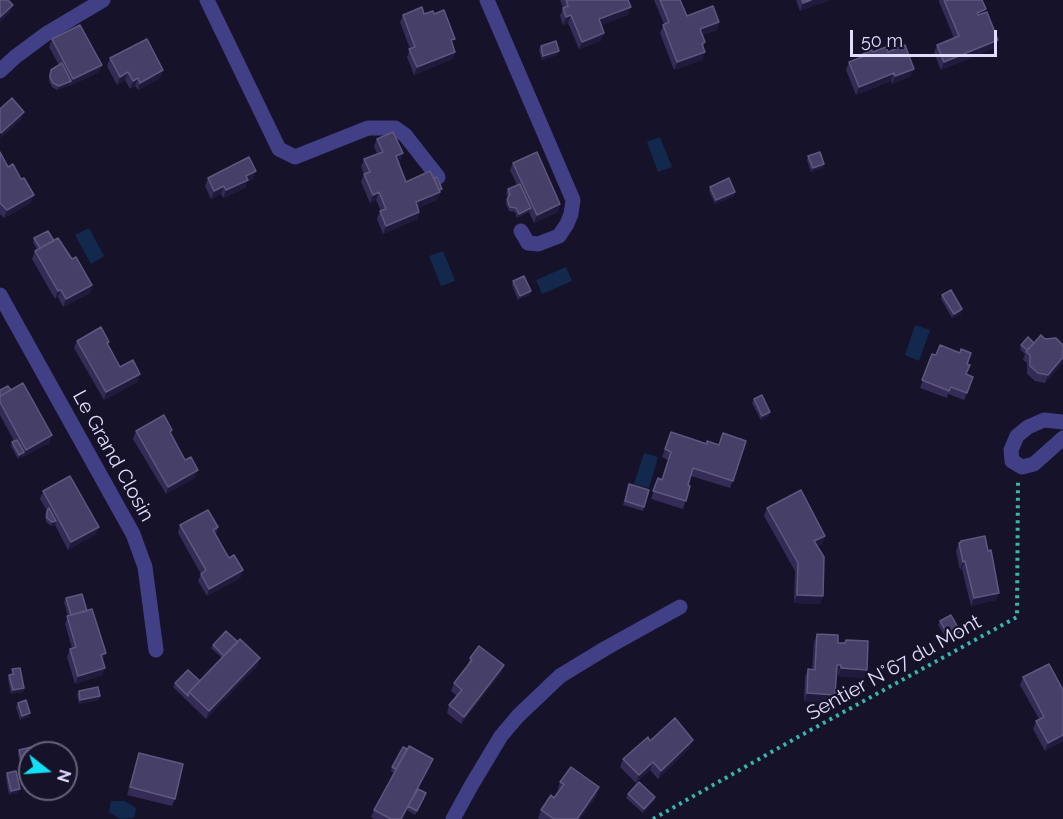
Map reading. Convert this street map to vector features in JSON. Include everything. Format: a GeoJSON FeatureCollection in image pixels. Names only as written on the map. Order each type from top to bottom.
{"type":"FeatureCollection","features":[{"type":"Feature","properties":{"kind":"street"},"geometry":{"type":"LineString","coordinates":[[0,71],[46,34],[103,0]]}},
{"type":"Feature","properties":{"kind":"street"},"geometry":{"type":"LineString","coordinates":[[207,0],[279,149],[295,157],[368,128],[395,128],[405,135],[438,177]]}},
{"type":"Feature","properties":{"kind":"street"},"geometry":{"type":"LineString","coordinates":[[487,0],[573,200],[571,214],[559,236],[538,244],[528,243],[520,231]]}},
{"type":"Feature","properties":{"kind":"street","name":"Le Grand Closin"},"geometry":{"type":"LineString","coordinates":[[0,295],[133,534],[145,567],[156,650]]}},
{"type":"Feature","properties":{"kind":"street"},"geometry":{"type":"LineString","coordinates":[[1063,422],[1044,420],[1028,427],[1017,436],[1011,450],[1012,461],[1022,467],[1034,464],[1063,438]]}},
{"type":"Feature","properties":{"kind":"street"},"geometry":{"type":"LineString","coordinates":[[453,819],[501,736],[518,716],[560,676],[680,607]]}},
{"type":"Feature","properties":{"kind":"path","name":"Sentier N°67 du Mont"},"geometry":{"type":"LineString","coordinates":[[653,819],[1017,617],[1019,466]]}},
{"type":"Feature","properties":{"kind":"water"},"geometry":{"type":"Polygon","coordinates":[[[660,137],[672,167],[658,172],[647,142],[660,137]]]}},
{"type":"Feature","properties":{"kind":"water"},"geometry":{"type":"Polygon","coordinates":[[[89,228],[104,256],[91,264],[75,235],[89,228]]]}},
{"type":"Feature","properties":{"kind":"water"},"geometry":{"type":"Polygon","coordinates":[[[443,251],[455,281],[441,286],[429,256],[443,251]]]}},
{"type":"Feature","properties":{"kind":"water"},"geometry":{"type":"Polygon","coordinates":[[[566,267],[572,281],[542,294],[536,280],[566,267]]]}},
{"type":"Feature","properties":{"kind":"water"},"geometry":{"type":"Polygon","coordinates":[[[915,325],[930,330],[919,361],[905,355],[915,325]]]}},
{"type":"Feature","properties":{"kind":"water"},"geometry":{"type":"Polygon","coordinates":[[[644,453],[658,457],[649,488],[634,484],[644,453]]]}},
{"type":"Feature","properties":{"kind":"water"},"geometry":{"type":"Polygon","coordinates":[[[111,801],[124,801],[136,808],[134,818],[120,819],[109,812],[111,801]]]}},
{"type":"Feature","properties":{"kind":"building"},"geometry":{"type":"Polygon","coordinates":[[[0,0],[8,0],[13,5],[0,17],[0,0]]]}},
{"type":"Feature","properties":{"kind":"building"},"geometry":{"type":"Polygon","coordinates":[[[566,0],[628,0],[631,7],[599,19],[604,33],[582,42],[571,15],[566,17],[563,8],[568,6],[566,0]]]}},
{"type":"Feature","properties":{"kind":"building"},"geometry":{"type":"Polygon","coordinates":[[[660,0],[680,0],[687,16],[713,6],[719,22],[700,29],[705,42],[702,44],[705,52],[677,62],[663,25],[669,22],[660,0]]]}},
{"type":"Feature","properties":{"kind":"building"},"geometry":{"type":"Polygon","coordinates":[[[944,0],[982,0],[986,9],[977,13],[978,15],[987,12],[998,40],[944,62],[937,45],[959,36],[944,0]]]}},
{"type":"Feature","properties":{"kind":"building"},"geometry":{"type":"Polygon","coordinates":[[[422,7],[424,14],[433,11],[434,14],[444,10],[455,39],[451,40],[455,52],[417,67],[409,49],[415,47],[403,15],[422,7]]]}},
{"type":"Feature","properties":{"kind":"building"},"geometry":{"type":"Polygon","coordinates":[[[80,25],[102,65],[73,79],[52,39],[80,25]]]}},
{"type":"Feature","properties":{"kind":"building"},"geometry":{"type":"Polygon","coordinates":[[[147,39],[163,70],[140,83],[138,78],[133,81],[128,72],[120,77],[110,58],[147,39]]]}},
{"type":"Feature","properties":{"kind":"building"},"geometry":{"type":"Polygon","coordinates":[[[556,41],[559,51],[543,56],[541,46],[556,41]]]}},
{"type":"Feature","properties":{"kind":"building"},"geometry":{"type":"Polygon","coordinates":[[[905,45],[914,69],[895,76],[894,73],[859,87],[849,62],[872,50],[873,52],[886,47],[888,52],[905,45]]]}},
{"type":"Feature","properties":{"kind":"building"},"geometry":{"type":"Polygon","coordinates":[[[62,63],[71,81],[59,86],[53,83],[50,77],[51,70],[62,63]]]}},
{"type":"Feature","properties":{"kind":"building"},"geometry":{"type":"Polygon","coordinates":[[[12,98],[24,112],[1,133],[0,109],[12,98]]]}},
{"type":"Feature","properties":{"kind":"building"},"geometry":{"type":"Polygon","coordinates":[[[393,132],[403,153],[396,156],[406,182],[430,171],[440,192],[416,202],[419,212],[386,226],[380,211],[386,209],[379,192],[373,195],[364,174],[370,172],[364,159],[383,152],[377,139],[393,132]]]}},
{"type":"Feature","properties":{"kind":"building"},"geometry":{"type":"Polygon","coordinates":[[[0,152],[8,167],[13,164],[34,195],[7,210],[0,203],[0,152]]]}},
{"type":"Feature","properties":{"kind":"building"},"geometry":{"type":"Polygon","coordinates":[[[537,152],[560,204],[537,215],[513,163],[537,152]]]}},
{"type":"Feature","properties":{"kind":"building"},"geometry":{"type":"Polygon","coordinates":[[[820,152],[824,164],[813,168],[808,156],[820,152]]]}},
{"type":"Feature","properties":{"kind":"building"},"geometry":{"type":"Polygon","coordinates":[[[249,157],[256,171],[246,176],[248,180],[226,190],[224,186],[214,191],[208,178],[249,157]]]}},
{"type":"Feature","properties":{"kind":"building"},"geometry":{"type":"Polygon","coordinates":[[[437,177],[442,189],[439,190],[434,178],[437,177]]]}},
{"type":"Feature","properties":{"kind":"building"},"geometry":{"type":"Polygon","coordinates":[[[729,178],[735,192],[716,200],[710,187],[729,178]]]}},
{"type":"Feature","properties":{"kind":"building"},"geometry":{"type":"Polygon","coordinates":[[[520,184],[531,208],[519,214],[516,208],[510,207],[507,200],[510,195],[508,189],[520,184]]]}},
{"type":"Feature","properties":{"kind":"building"},"geometry":{"type":"Polygon","coordinates":[[[48,231],[54,241],[40,248],[34,238],[48,231]]]}},
{"type":"Feature","properties":{"kind":"building"},"geometry":{"type":"Polygon","coordinates":[[[58,238],[72,259],[76,257],[92,285],[66,299],[61,290],[58,291],[35,251],[58,238]]]}},
{"type":"Feature","properties":{"kind":"building"},"geometry":{"type":"Polygon","coordinates":[[[524,276],[531,291],[520,296],[513,281],[524,276]]]}},
{"type":"Feature","properties":{"kind":"building"},"geometry":{"type":"Polygon","coordinates":[[[951,290],[962,309],[954,314],[942,295],[951,290]]]}},
{"type":"Feature","properties":{"kind":"building"},"geometry":{"type":"Polygon","coordinates":[[[101,327],[120,367],[133,360],[140,374],[106,392],[77,341],[101,327]]]}},
{"type":"Feature","properties":{"kind":"building"},"geometry":{"type":"Polygon","coordinates":[[[1041,335],[1045,339],[1056,338],[1063,345],[1063,357],[1048,375],[1038,373],[1030,366],[1030,355],[1026,352],[1041,335]]]}},
{"type":"Feature","properties":{"kind":"building"},"geometry":{"type":"Polygon","coordinates":[[[1028,337],[1034,343],[1027,350],[1021,345],[1028,337]]]}},
{"type":"Feature","properties":{"kind":"building"},"geometry":{"type":"Polygon","coordinates":[[[940,345],[960,353],[961,349],[971,353],[967,364],[970,365],[966,374],[973,377],[967,393],[951,387],[949,391],[922,380],[932,354],[936,355],[940,345]]]}},
{"type":"Feature","properties":{"kind":"building"},"geometry":{"type":"Polygon","coordinates":[[[23,383],[52,435],[26,450],[0,402],[0,396],[23,383]]]}},
{"type":"Feature","properties":{"kind":"building"},"geometry":{"type":"Polygon","coordinates":[[[8,386],[11,390],[0,396],[0,390],[8,386]]]}},
{"type":"Feature","properties":{"kind":"building"},"geometry":{"type":"Polygon","coordinates":[[[762,395],[770,412],[762,416],[754,399],[762,395]]]}},
{"type":"Feature","properties":{"kind":"building"},"geometry":{"type":"Polygon","coordinates":[[[164,415],[185,460],[191,457],[198,470],[168,487],[136,431],[164,415]]]}},
{"type":"Feature","properties":{"kind":"building"},"geometry":{"type":"Polygon","coordinates":[[[671,432],[707,444],[707,441],[719,445],[723,433],[746,441],[733,481],[693,468],[686,501],[653,491],[658,478],[662,480],[671,452],[665,449],[671,432]]]}},
{"type":"Feature","properties":{"kind":"building"},"geometry":{"type":"Polygon","coordinates":[[[17,440],[24,452],[19,455],[12,442],[17,440]]]}},
{"type":"Feature","properties":{"kind":"building"},"geometry":{"type":"Polygon","coordinates":[[[70,476],[99,527],[71,542],[43,491],[70,476]]]}},
{"type":"Feature","properties":{"kind":"building"},"geometry":{"type":"Polygon","coordinates":[[[629,484],[649,490],[644,507],[625,501],[629,484]]]}},
{"type":"Feature","properties":{"kind":"building"},"geometry":{"type":"Polygon","coordinates":[[[801,490],[825,536],[814,541],[824,557],[823,596],[797,595],[798,563],[767,508],[801,490]]]}},
{"type":"Feature","properties":{"kind":"building"},"geometry":{"type":"Polygon","coordinates":[[[49,508],[56,521],[52,522],[47,518],[49,508]]]}},
{"type":"Feature","properties":{"kind":"building"},"geometry":{"type":"Polygon","coordinates":[[[208,510],[218,527],[213,530],[229,558],[234,555],[243,570],[209,589],[201,574],[206,570],[180,525],[208,510]]]}},
{"type":"Feature","properties":{"kind":"building"},"geometry":{"type":"Polygon","coordinates":[[[985,536],[988,551],[991,550],[999,593],[974,598],[959,543],[985,536]]]}},
{"type":"Feature","properties":{"kind":"building"},"geometry":{"type":"Polygon","coordinates":[[[82,594],[87,611],[71,615],[66,598],[82,594]]]}},
{"type":"Feature","properties":{"kind":"building"},"geometry":{"type":"Polygon","coordinates":[[[92,609],[106,653],[101,655],[105,668],[78,676],[70,649],[76,647],[67,616],[92,609]]]}},
{"type":"Feature","properties":{"kind":"building"},"geometry":{"type":"Polygon","coordinates":[[[951,615],[960,631],[949,637],[940,621],[951,615]]]}},
{"type":"Feature","properties":{"kind":"building"},"geometry":{"type":"Polygon","coordinates":[[[226,631],[238,642],[224,656],[213,645],[226,631]]]}},
{"type":"Feature","properties":{"kind":"building"},"geometry":{"type":"Polygon","coordinates":[[[817,634],[838,635],[838,643],[845,643],[846,640],[868,641],[867,670],[841,668],[841,665],[837,665],[835,695],[807,693],[808,669],[815,670],[817,634]]]}},
{"type":"Feature","properties":{"kind":"building"},"geometry":{"type":"Polygon","coordinates":[[[240,639],[260,658],[209,711],[189,692],[240,639]]]}},
{"type":"Feature","properties":{"kind":"building"},"geometry":{"type":"Polygon","coordinates":[[[479,646],[504,665],[464,717],[449,705],[462,690],[454,683],[472,660],[470,658],[479,646]]]}},
{"type":"Feature","properties":{"kind":"building"},"geometry":{"type":"Polygon","coordinates":[[[1049,664],[1063,690],[1063,735],[1048,743],[1036,721],[1044,717],[1023,677],[1049,664]]]}},
{"type":"Feature","properties":{"kind":"building"},"geometry":{"type":"Polygon","coordinates":[[[20,668],[24,688],[13,690],[9,675],[14,674],[12,669],[20,668]]]}},
{"type":"Feature","properties":{"kind":"building"},"geometry":{"type":"Polygon","coordinates":[[[188,670],[200,681],[188,696],[175,683],[188,670]]]}},
{"type":"Feature","properties":{"kind":"building"},"geometry":{"type":"Polygon","coordinates":[[[98,687],[100,696],[80,700],[79,691],[98,687]]]}},
{"type":"Feature","properties":{"kind":"building"},"geometry":{"type":"Polygon","coordinates":[[[26,700],[30,713],[22,716],[18,703],[26,700]]]}},
{"type":"Feature","properties":{"kind":"building"},"geometry":{"type":"Polygon","coordinates":[[[675,718],[693,740],[661,771],[653,762],[639,775],[623,759],[648,737],[650,741],[675,718]]]}},
{"type":"Feature","properties":{"kind":"building"},"geometry":{"type":"Polygon","coordinates":[[[409,746],[433,759],[401,819],[391,819],[374,810],[409,746]]]}},
{"type":"Feature","properties":{"kind":"building"},"geometry":{"type":"Polygon","coordinates":[[[403,747],[407,749],[396,769],[392,767],[403,747]]]}},
{"type":"Feature","properties":{"kind":"building"},"geometry":{"type":"Polygon","coordinates":[[[139,753],[183,764],[175,799],[130,787],[139,753]]]}},
{"type":"Feature","properties":{"kind":"building"},"geometry":{"type":"Polygon","coordinates":[[[571,767],[599,787],[577,819],[554,819],[541,810],[551,795],[554,798],[564,784],[560,782],[571,767]]]}},
{"type":"Feature","properties":{"kind":"building"},"geometry":{"type":"Polygon","coordinates":[[[16,771],[18,789],[11,791],[7,773],[16,771]]]}},
{"type":"Feature","properties":{"kind":"building"},"geometry":{"type":"Polygon","coordinates":[[[639,782],[655,797],[644,809],[628,794],[639,782]]]}},
{"type":"Feature","properties":{"kind":"building"},"geometry":{"type":"Polygon","coordinates":[[[418,789],[426,793],[417,811],[408,806],[418,789]]]}}]}
